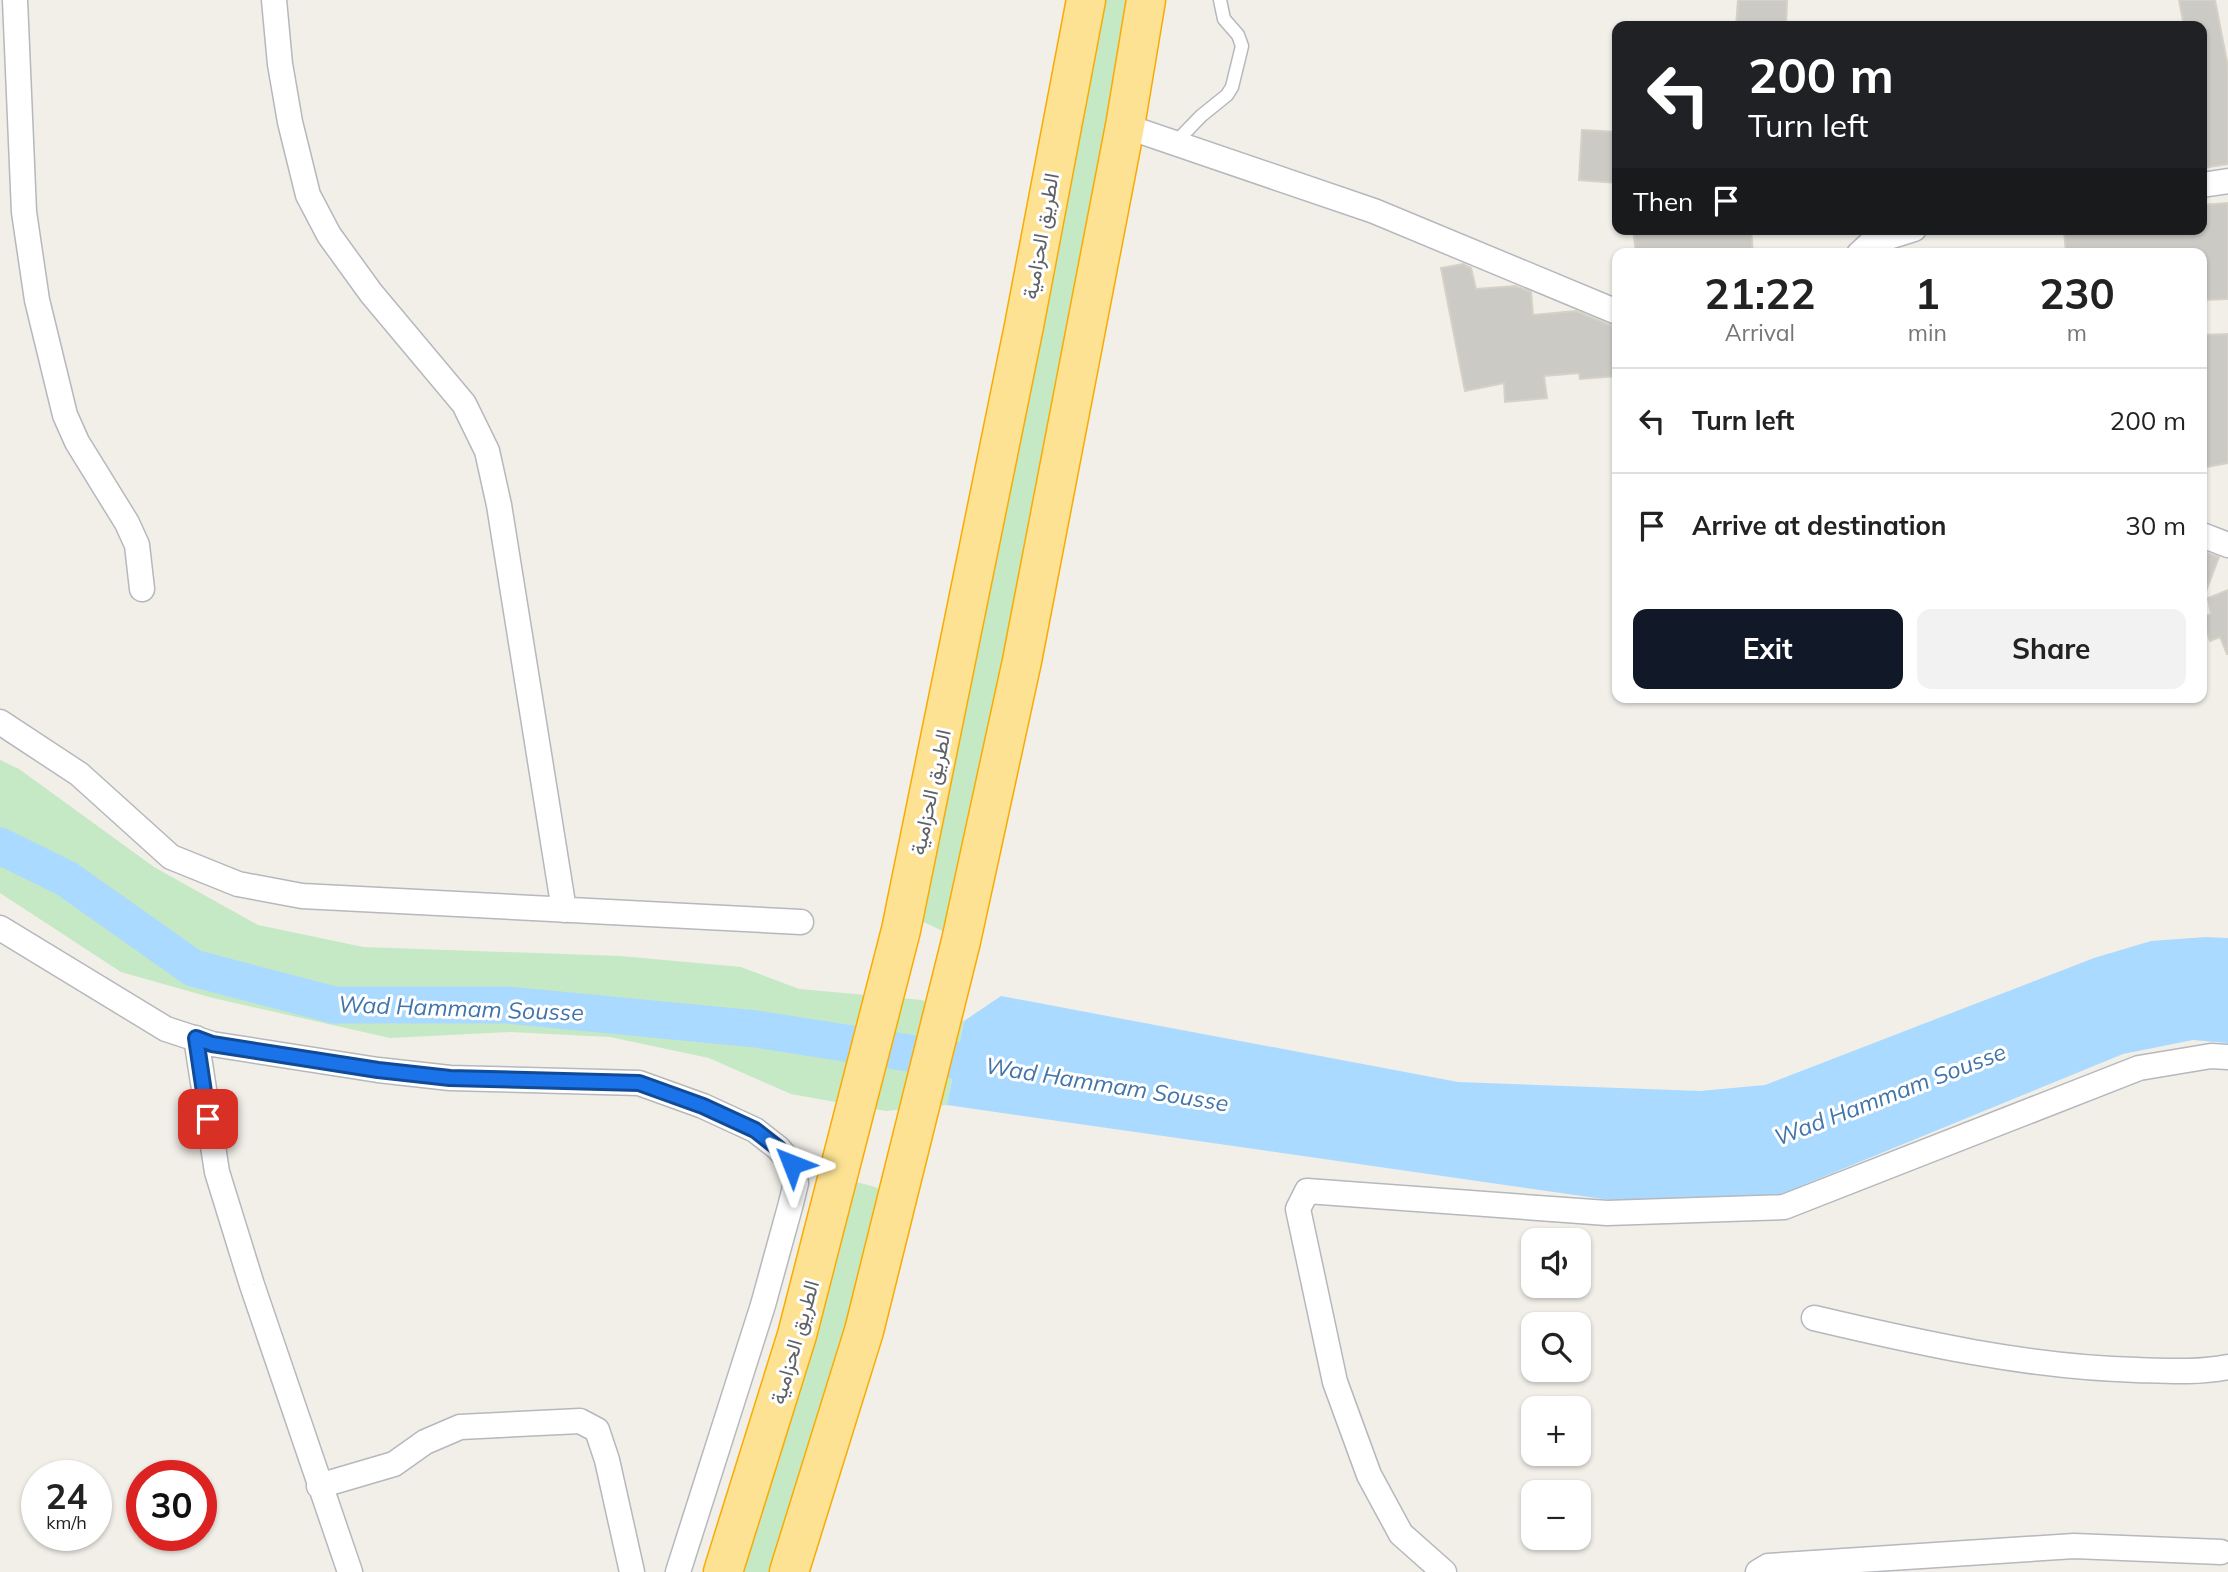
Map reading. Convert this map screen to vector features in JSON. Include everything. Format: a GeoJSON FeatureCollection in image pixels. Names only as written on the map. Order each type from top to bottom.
{"type":"FeatureCollection","features":[{"type":"Feature","properties":{"kind":"highway","name":"الطريق الحزامية"},"geometry":{"type":"LineString","coordinates":[[723,1572],[797,1335],[901,930],[1024,326],[1086,0]]}},
{"type":"Feature","properties":{"kind":"highway"},"geometry":{"type":"LineString","coordinates":[[789,1572],[864,1331],[961,941],[1022,661],[1125,126],[1146,0]]}},
{"type":"Feature","properties":{"kind":"street"},"geometry":{"type":"LineString","coordinates":[[15,0],[24,212],[37,300],[65,415],[77,442],[127,523],[137,545],[142,589]]}},
{"type":"Feature","properties":{"kind":"street"},"geometry":{"type":"LineString","coordinates":[[274,0],[280,64],[290,122],[308,195],[318,218],[371,293],[464,404],[486,451],[499,505],[565,910]]}},
{"type":"Feature","properties":{"kind":"street"},"geometry":{"type":"LineString","coordinates":[[1125,126],[1374,211],[1612,310]]}},
{"type":"Feature","properties":{"kind":"street"},"geometry":{"type":"LineString","coordinates":[[2207,184],[2228,181]]}},
{"type":"Feature","properties":{"kind":"street"},"geometry":{"type":"LineString","coordinates":[[1866,248],[1872,242],[1895,235]]}},
{"type":"Feature","properties":{"kind":"street"},"geometry":{"type":"LineString","coordinates":[[2207,537],[2228,545]]}},
{"type":"Feature","properties":{"kind":"street"},"geometry":{"type":"LineString","coordinates":[[0,722],[79,774],[171,857],[238,884],[302,896],[801,922]]}},
{"type":"Feature","properties":{"kind":"street"},"geometry":{"type":"LineString","coordinates":[[0,928],[166,1029],[212,1044],[450,1078],[639,1083],[703,1106],[755,1130],[778,1148],[792,1164],[796,1183],[764,1306],[678,1572]]}},
{"type":"Feature","properties":{"kind":"street"},"geometry":{"type":"LineString","coordinates":[[196,1038],[217,1172],[319,1486],[350,1572]]}},
{"type":"Feature","properties":{"kind":"street"},"geometry":{"type":"LineString","coordinates":[[1444,1572],[1401,1534],[1388,1514],[1369,1475],[1335,1382],[1298,1209],[1307,1191],[1608,1213],[1784,1206],[2139,1068],[2211,1056],[2228,1057]]}},
{"type":"Feature","properties":{"kind":"street"},"geometry":{"type":"LineString","coordinates":[[1814,1318],[1946,1349],[2099,1369],[2206,1372],[2228,1367]]}},
{"type":"Feature","properties":{"kind":"street"},"geometry":{"type":"LineString","coordinates":[[319,1486],[394,1464],[425,1442],[460,1427],[579,1421],[597,1430],[601,1440],[632,1572]]}},
{"type":"Feature","properties":{"kind":"street"},"geometry":{"type":"LineString","coordinates":[[1758,1572],[1768,1566],[1987,1562],[2074,1546],[2221,1552]]}},
{"type":"Feature","properties":{"kind":"lane"},"geometry":{"type":"LineString","coordinates":[[1174,144],[1227,95],[1232,87],[1242,46],[1238,35],[1224,19],[1220,0]]}},
{"type":"Feature","properties":{"kind":"green space"},"geometry":{"type":"Polygon","coordinates":[[[1099,0],[1133,0],[951,935],[915,918],[1099,0]]]}},
{"type":"Feature","properties":{"kind":"green space"},"geometry":{"type":"Polygon","coordinates":[[[0,760],[19,769],[154,867],[258,925],[363,947],[620,956],[741,967],[799,989],[922,1000],[964,1021],[947,1105],[886,1111],[791,1094],[709,1058],[610,1037],[510,1032],[390,1038],[213,998],[121,972],[0,893],[0,760]]]}},
{"type":"Feature","properties":{"kind":"green space"},"geometry":{"type":"Polygon","coordinates":[[[853,1181],[889,1191],[774,1572],[737,1572],[853,1181]]]}},
{"type":"Feature","properties":{"kind":"water"},"geometry":{"type":"Polygon","coordinates":[[[2228,938],[2228,1043],[2193,1040],[2123,1054],[1779,1195],[1610,1200],[947,1105],[964,1021],[1001,996],[1458,1082],[1700,1091],[1765,1085],[2094,958],[2151,941],[2228,938]]]}},
{"type":"Feature","properties":{"kind":"building"},"geometry":{"type":"Polygon","coordinates":[[[1738,0],[1787,0],[1786,21],[1736,21],[1738,0]]]}},
{"type":"Feature","properties":{"kind":"building"},"geometry":{"type":"Polygon","coordinates":[[[2179,0],[2215,0],[2228,67],[2228,164],[2207,167],[2207,21],[2183,21],[2179,0]]]}},
{"type":"Feature","properties":{"kind":"building"},"geometry":{"type":"Polygon","coordinates":[[[1582,130],[1612,132],[1612,183],[1579,180],[1582,130]]]}},
{"type":"Feature","properties":{"kind":"building"},"geometry":{"type":"Polygon","coordinates":[[[2228,203],[2228,299],[2207,300],[2207,248],[2066,248],[2064,235],[2207,235],[2207,205],[2228,203]]]}},
{"type":"Feature","properties":{"kind":"building"},"geometry":{"type":"Polygon","coordinates":[[[1634,235],[1751,235],[1753,248],[1635,248],[1634,235]]]}},
{"type":"Feature","properties":{"kind":"building"},"geometry":{"type":"Polygon","coordinates":[[[1463,264],[1471,268],[1476,289],[1515,286],[1531,292],[1533,315],[1576,311],[1612,326],[1612,376],[1580,379],[1579,373],[1544,376],[1547,398],[1505,402],[1504,383],[1465,391],[1441,268],[1463,264]]]}},
{"type":"Feature","properties":{"kind":"building"},"geometry":{"type":"Polygon","coordinates":[[[2228,334],[2228,463],[2207,467],[2207,335],[2228,334]]]}},
{"type":"Feature","properties":{"kind":"building"},"geometry":{"type":"Polygon","coordinates":[[[2207,553],[2219,557],[2207,588],[2207,553]]]}},
{"type":"Feature","properties":{"kind":"building"},"geometry":{"type":"Polygon","coordinates":[[[2228,590],[2228,654],[2220,637],[2210,641],[2207,632],[2207,615],[2211,614],[2208,598],[2228,590]]]}},
{"type":"Feature","properties":{"kind":"waterway","name":"Wad Hammam Sousse"},"geometry":{"type":"LineString","coordinates":[[0,846],[67,879],[193,968],[334,1005],[507,1005],[756,1029],[1004,1068]]}},
{"type":"Feature","properties":{"kind":"route"},"geometry":{"type":"LineString","coordinates":[[208,1119],[196,1038],[212,1044],[378,1070],[450,1078],[639,1083],[703,1106],[755,1130],[778,1148],[792,1164]]}}]}
